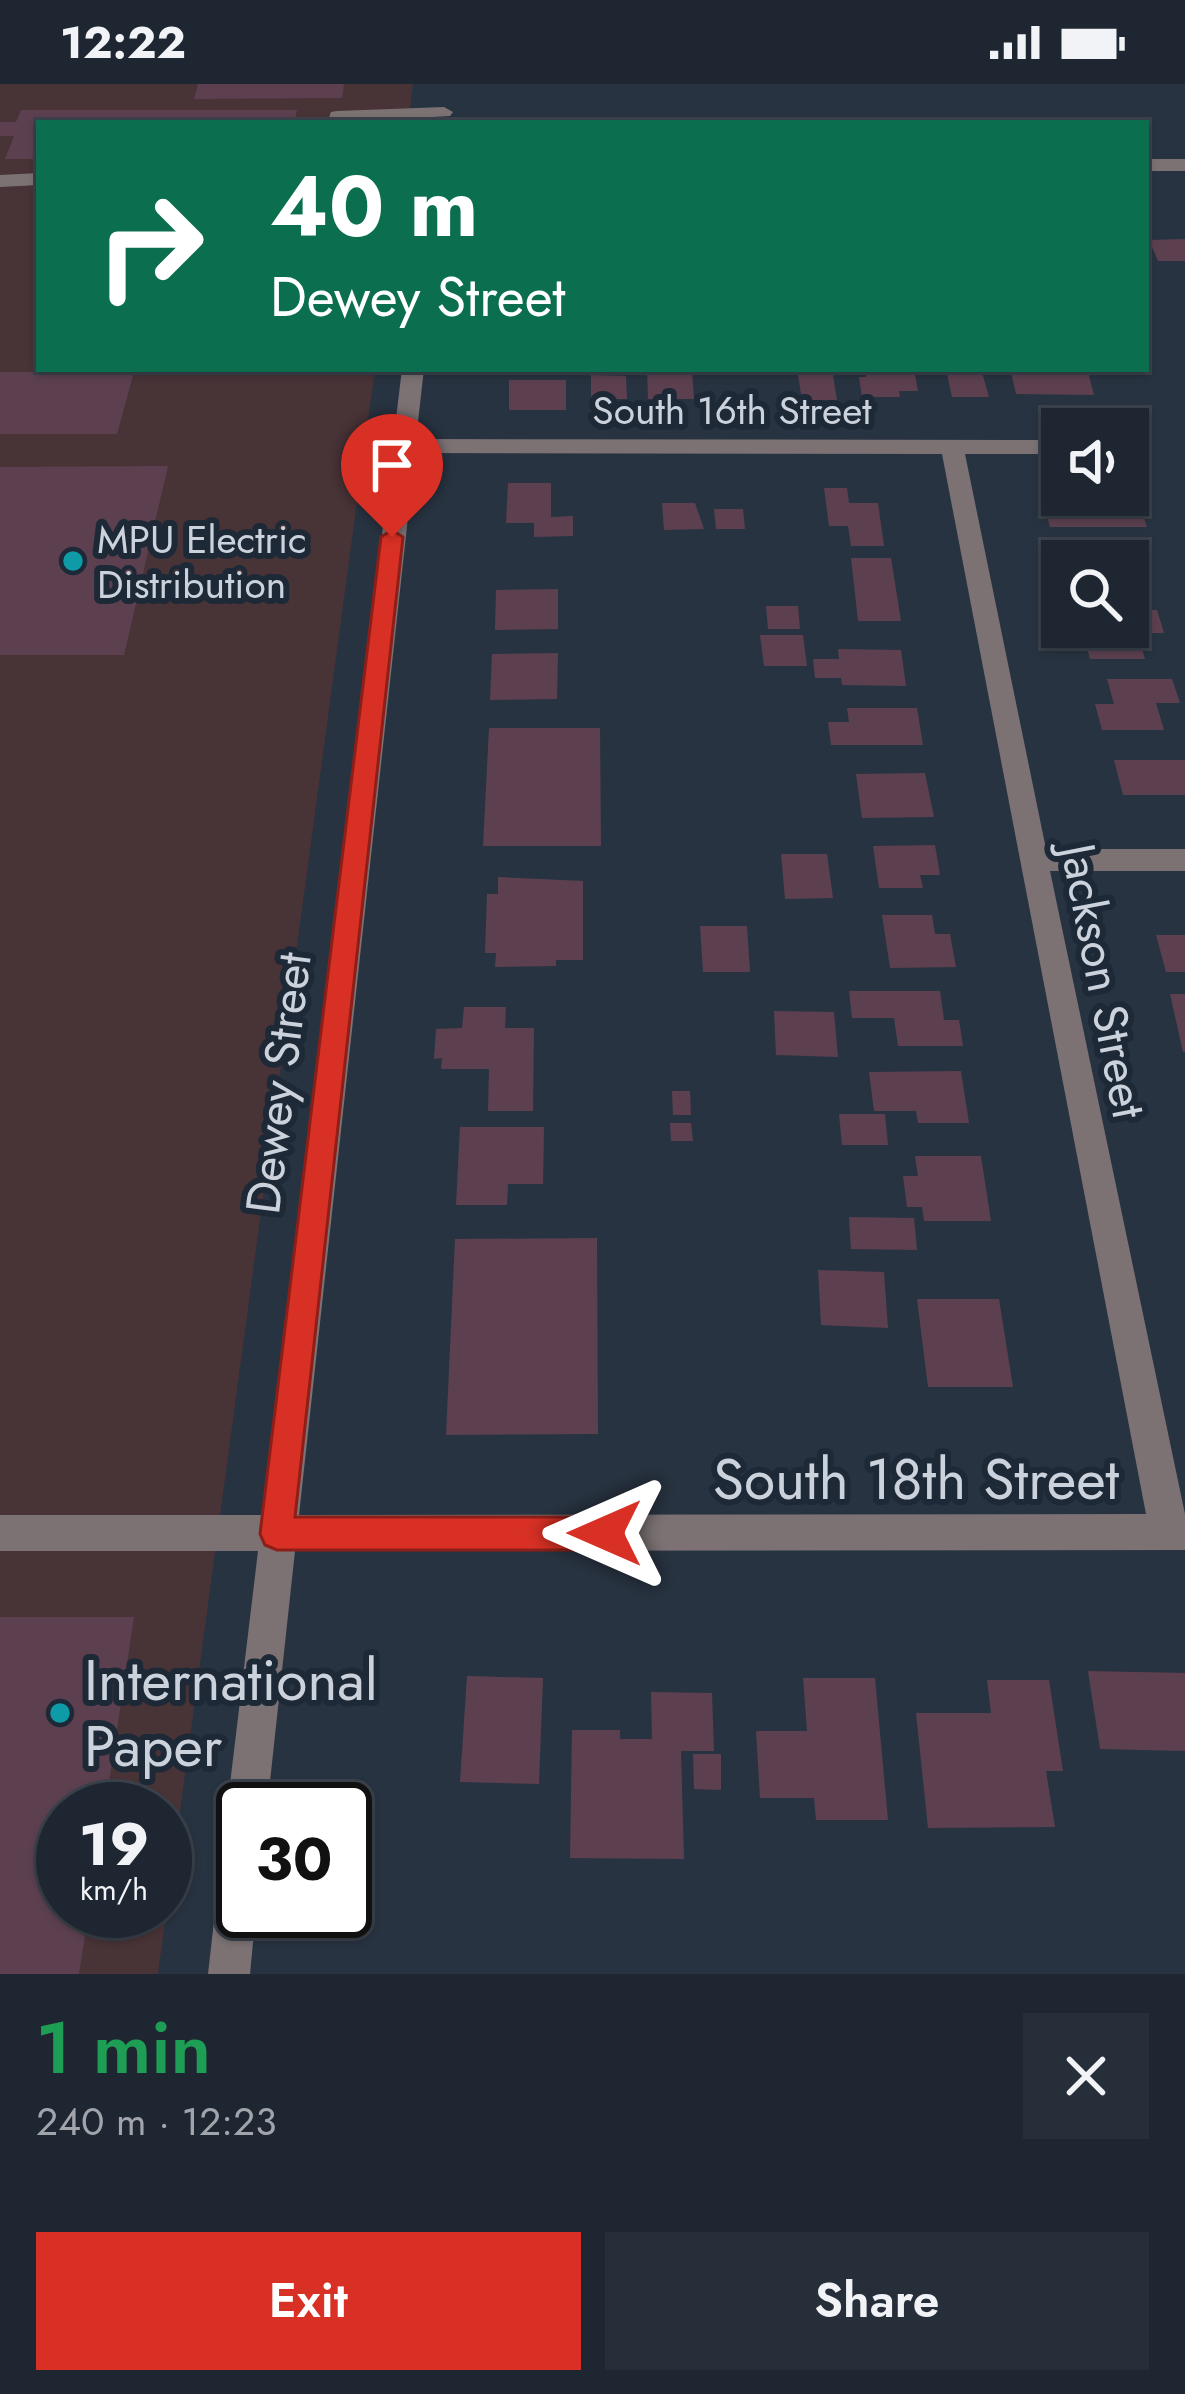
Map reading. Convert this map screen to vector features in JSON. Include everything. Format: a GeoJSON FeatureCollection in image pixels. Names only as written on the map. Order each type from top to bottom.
{"type":"FeatureCollection","features":[{"type":"Feature","properties":{"kind":"street"},"geometry":{"type":"LineString","coordinates":[[336,120],[337,116],[444,111]]}},
{"type":"Feature","properties":{"kind":"street"},"geometry":{"type":"LineString","coordinates":[[1149,165],[1185,165]]}},
{"type":"Feature","properties":{"kind":"street"},"geometry":{"type":"LineString","coordinates":[[0,181],[36,179]]}},
{"type":"Feature","properties":{"kind":"street","name":"Dewey Street"},"geometry":{"type":"LineString","coordinates":[[250,1782],[412,372]]}},
{"type":"Feature","properties":{"kind":"street","name":"South 16th Street"},"geometry":{"type":"LineString","coordinates":[[403,446],[1041,447]]}},
{"type":"Feature","properties":{"kind":"street","name":"Jackson Street"},"geometry":{"type":"LineString","coordinates":[[952,446],[1176,1532]]}},
{"type":"Feature","properties":{"kind":"street"},"geometry":{"type":"LineString","coordinates":[[1034,860],[1185,860]]}},
{"type":"Feature","properties":{"kind":"street","name":"South 18th Street"},"geometry":{"type":"LineString","coordinates":[[0,1533],[1176,1532]]}},
{"type":"Feature","properties":{"kind":"street"},"geometry":{"type":"LineString","coordinates":[[229,1974],[233,1938]]}},
{"type":"Feature","properties":{"kind":"shaded area"},"geometry":{"type":"Polygon","coordinates":[[[0,84],[413,84],[408,120],[36,120],[36,372],[375,372],[184,1782],[36,1782],[36,1938],[163,1938],[158,1974],[0,1974],[0,84]]]}},
{"type":"Feature","properties":{"kind":"building"},"geometry":{"type":"Polygon","coordinates":[[[198,84],[344,84],[342,98],[194,99],[198,84]]]}},
{"type":"Feature","properties":{"kind":"building"},"geometry":{"type":"Polygon","coordinates":[[[21,110],[297,110],[295,120],[36,120],[36,159],[5,159],[14,136],[0,136],[0,122],[16,122],[21,110]]]}},
{"type":"Feature","properties":{"kind":"building"},"geometry":{"type":"Polygon","coordinates":[[[1185,239],[1185,261],[1158,261],[1149,240],[1185,239]]]}},
{"type":"Feature","properties":{"kind":"building"},"geometry":{"type":"Polygon","coordinates":[[[0,372],[134,372],[117,434],[0,434],[0,372]]]}},
{"type":"Feature","properties":{"kind":"building"},"geometry":{"type":"Polygon","coordinates":[[[647,372],[692,372],[694,399],[648,399],[647,372]]]}},
{"type":"Feature","properties":{"kind":"building"},"geometry":{"type":"Polygon","coordinates":[[[865,372],[915,372],[918,391],[899,391],[900,397],[862,397],[859,377],[866,377],[865,372]]]}},
{"type":"Feature","properties":{"kind":"building"},"geometry":{"type":"Polygon","coordinates":[[[947,372],[982,372],[989,397],[952,397],[947,372]]]}},
{"type":"Feature","properties":{"kind":"building"},"geometry":{"type":"Polygon","coordinates":[[[1011,372],[1088,372],[1094,395],[1016,394],[1011,372]]]}},
{"type":"Feature","properties":{"kind":"building"},"geometry":{"type":"Polygon","coordinates":[[[591,375],[626,376],[627,399],[591,399],[591,375]]]}},
{"type":"Feature","properties":{"kind":"building"},"geometry":{"type":"Polygon","coordinates":[[[798,375],[833,375],[837,400],[802,400],[798,375]]]}},
{"type":"Feature","properties":{"kind":"building"},"geometry":{"type":"Polygon","coordinates":[[[509,380],[566,380],[566,410],[509,410],[509,380]]]}},
{"type":"Feature","properties":{"kind":"building","name":"MPU Electric Distribution"},"geometry":{"type":"Polygon","coordinates":[[[168,466],[124,655],[0,655],[0,467],[168,466]]]}},
{"type":"Feature","properties":{"kind":"building"},"geometry":{"type":"Polygon","coordinates":[[[508,483],[551,483],[551,517],[573,516],[573,536],[534,537],[534,523],[506,523],[508,483]]]}},
{"type":"Feature","properties":{"kind":"building"},"geometry":{"type":"Polygon","coordinates":[[[824,488],[847,488],[849,503],[878,503],[884,546],[851,546],[848,526],[829,526],[824,488]]]}},
{"type":"Feature","properties":{"kind":"building"},"geometry":{"type":"Polygon","coordinates":[[[662,503],[695,503],[704,529],[664,530],[662,503]]]}},
{"type":"Feature","properties":{"kind":"building"},"geometry":{"type":"Polygon","coordinates":[[[714,509],[743,509],[745,529],[716,529],[714,509]]]}},
{"type":"Feature","properties":{"kind":"building"},"geometry":{"type":"Polygon","coordinates":[[[1047,516],[1143,516],[1147,527],[1050,527],[1047,516]]]}},
{"type":"Feature","properties":{"kind":"building"},"geometry":{"type":"Polygon","coordinates":[[[851,558],[891,558],[901,621],[858,621],[851,558]]]}},
{"type":"Feature","properties":{"kind":"building"},"geometry":{"type":"Polygon","coordinates":[[[558,589],[558,629],[495,630],[496,590],[558,589]]]}},
{"type":"Feature","properties":{"kind":"building"},"geometry":{"type":"Polygon","coordinates":[[[766,606],[798,606],[800,629],[768,629],[766,606]]]}},
{"type":"Feature","properties":{"kind":"building"},"geometry":{"type":"Polygon","coordinates":[[[1149,610],[1157,610],[1164,633],[1149,633],[1149,610]]]}},
{"type":"Feature","properties":{"kind":"building"},"geometry":{"type":"Polygon","coordinates":[[[760,635],[803,635],[807,666],[764,666],[760,635]]]}},
{"type":"Feature","properties":{"kind":"building"},"geometry":{"type":"Polygon","coordinates":[[[1087,648],[1142,648],[1145,659],[1090,659],[1087,648]]]}},
{"type":"Feature","properties":{"kind":"building"},"geometry":{"type":"Polygon","coordinates":[[[838,649],[901,650],[906,686],[842,685],[841,678],[815,678],[813,659],[839,659],[838,649]]]}},
{"type":"Feature","properties":{"kind":"building"},"geometry":{"type":"Polygon","coordinates":[[[558,653],[557,699],[490,700],[492,654],[558,653]]]}},
{"type":"Feature","properties":{"kind":"building"},"geometry":{"type":"Polygon","coordinates":[[[1107,679],[1172,679],[1180,703],[1156,703],[1164,730],[1102,730],[1095,704],[1114,704],[1107,679]]]}},
{"type":"Feature","properties":{"kind":"building"},"geometry":{"type":"Polygon","coordinates":[[[847,708],[917,708],[923,745],[831,745],[828,722],[849,722],[847,708]]]}},
{"type":"Feature","properties":{"kind":"building"},"geometry":{"type":"Polygon","coordinates":[[[489,728],[600,728],[601,846],[483,846],[489,728]]]}},
{"type":"Feature","properties":{"kind":"building"},"geometry":{"type":"Polygon","coordinates":[[[1114,760],[1185,760],[1185,795],[1123,795],[1114,760]]]}},
{"type":"Feature","properties":{"kind":"building"},"geometry":{"type":"Polygon","coordinates":[[[925,773],[934,817],[862,818],[856,774],[925,773]]]}},
{"type":"Feature","properties":{"kind":"building"},"geometry":{"type":"Polygon","coordinates":[[[935,845],[940,875],[920,875],[923,888],[879,888],[873,846],[935,845]]]}},
{"type":"Feature","properties":{"kind":"building"},"geometry":{"type":"Polygon","coordinates":[[[781,854],[827,854],[833,898],[785,899],[781,854]]]}},
{"type":"Feature","properties":{"kind":"building"},"geometry":{"type":"Polygon","coordinates":[[[498,877],[583,881],[583,960],[556,960],[556,966],[495,967],[496,953],[485,953],[487,894],[498,894],[498,877]]]}},
{"type":"Feature","properties":{"kind":"building"},"geometry":{"type":"Polygon","coordinates":[[[882,915],[932,915],[935,934],[950,934],[956,967],[890,968],[882,915]]]}},
{"type":"Feature","properties":{"kind":"building"},"geometry":{"type":"Polygon","coordinates":[[[700,926],[747,926],[750,972],[703,972],[700,926]]]}},
{"type":"Feature","properties":{"kind":"building"},"geometry":{"type":"Polygon","coordinates":[[[1156,935],[1185,935],[1185,972],[1166,972],[1156,935]]]}},
{"type":"Feature","properties":{"kind":"building"},"geometry":{"type":"Polygon","coordinates":[[[849,991],[940,991],[944,1020],[959,1020],[963,1046],[898,1046],[894,1018],[852,1018],[849,991]]]}},
{"type":"Feature","properties":{"kind":"building"},"geometry":{"type":"Polygon","coordinates":[[[1170,994],[1185,994],[1185,1052],[1183,1052],[1170,994]]]}},
{"type":"Feature","properties":{"kind":"building"},"geometry":{"type":"Polygon","coordinates":[[[464,1007],[506,1007],[505,1028],[534,1028],[533,1111],[488,1111],[489,1069],[441,1069],[442,1058],[434,1059],[436,1029],[462,1028],[464,1007]]]}},
{"type":"Feature","properties":{"kind":"building"},"geometry":{"type":"Polygon","coordinates":[[[774,1011],[834,1012],[838,1057],[776,1055],[774,1011]]]}},
{"type":"Feature","properties":{"kind":"building"},"geometry":{"type":"Polygon","coordinates":[[[961,1071],[969,1123],[918,1123],[916,1111],[874,1111],[869,1072],[961,1071]]]}},
{"type":"Feature","properties":{"kind":"building"},"geometry":{"type":"Polygon","coordinates":[[[672,1091],[690,1091],[691,1115],[673,1115],[672,1091]]]}},
{"type":"Feature","properties":{"kind":"building"},"geometry":{"type":"Polygon","coordinates":[[[839,1114],[885,1114],[888,1145],[842,1145],[839,1114]]]}},
{"type":"Feature","properties":{"kind":"building"},"geometry":{"type":"Polygon","coordinates":[[[670,1123],[691,1123],[693,1141],[671,1141],[670,1123]]]}},
{"type":"Feature","properties":{"kind":"building"},"geometry":{"type":"Polygon","coordinates":[[[460,1127],[544,1127],[543,1184],[508,1184],[507,1205],[456,1205],[460,1127]]]}},
{"type":"Feature","properties":{"kind":"building"},"geometry":{"type":"Polygon","coordinates":[[[915,1156],[981,1156],[991,1221],[924,1221],[922,1207],[907,1207],[903,1176],[918,1176],[915,1156]]]}},
{"type":"Feature","properties":{"kind":"building"},"geometry":{"type":"Polygon","coordinates":[[[849,1217],[914,1218],[917,1250],[851,1249],[849,1217]]]}},
{"type":"Feature","properties":{"kind":"building"},"geometry":{"type":"Polygon","coordinates":[[[597,1238],[598,1434],[446,1435],[455,1239],[597,1238]]]}},
{"type":"Feature","properties":{"kind":"building"},"geometry":{"type":"Polygon","coordinates":[[[818,1270],[884,1272],[888,1328],[821,1325],[818,1270]]]}},
{"type":"Feature","properties":{"kind":"building"},"geometry":{"type":"Polygon","coordinates":[[[917,1299],[999,1299],[1013,1387],[928,1387],[917,1299]]]}},
{"type":"Feature","properties":{"kind":"building","name":"International Paper"},"geometry":{"type":"Polygon","coordinates":[[[0,1617],[134,1617],[109,1782],[36,1782],[36,1938],[85,1938],[79,1974],[0,1974],[0,1617]]]}},
{"type":"Feature","properties":{"kind":"building"},"geometry":{"type":"Polygon","coordinates":[[[1088,1671],[1185,1673],[1185,1751],[1100,1749],[1088,1671]]]}},
{"type":"Feature","properties":{"kind":"building"},"geometry":{"type":"Polygon","coordinates":[[[467,1676],[543,1678],[539,1784],[460,1782],[467,1676]]]}},
{"type":"Feature","properties":{"kind":"building"},"geometry":{"type":"Polygon","coordinates":[[[803,1678],[875,1678],[888,1820],[816,1820],[814,1798],[760,1798],[756,1731],[807,1731],[803,1678]]]}},
{"type":"Feature","properties":{"kind":"building"},"geometry":{"type":"Polygon","coordinates":[[[987,1680],[1049,1680],[1063,1771],[1046,1771],[1055,1827],[928,1828],[916,1713],[991,1713],[987,1680]]]}},
{"type":"Feature","properties":{"kind":"building"},"geometry":{"type":"Polygon","coordinates":[[[651,1692],[712,1693],[714,1751],[681,1751],[684,1859],[570,1858],[572,1730],[620,1730],[620,1739],[652,1739],[651,1692]]]}},
{"type":"Feature","properties":{"kind":"building"},"geometry":{"type":"Polygon","coordinates":[[[693,1754],[721,1754],[721,1790],[694,1789],[693,1754]]]}},
{"type":"Feature","properties":{"kind":"place","name":"MPU Electric Distribution"},"geometry":{"type":"Point","coordinates":[73,561]}},
{"type":"Feature","properties":{"kind":"place","name":"International Paper"},"geometry":{"type":"Point","coordinates":[60,1713]}},
{"type":"Feature","properties":{"kind":"route"},"geometry":{"type":"LineString","coordinates":[[392,537],[277,1534],[605,1533]]}}]}
